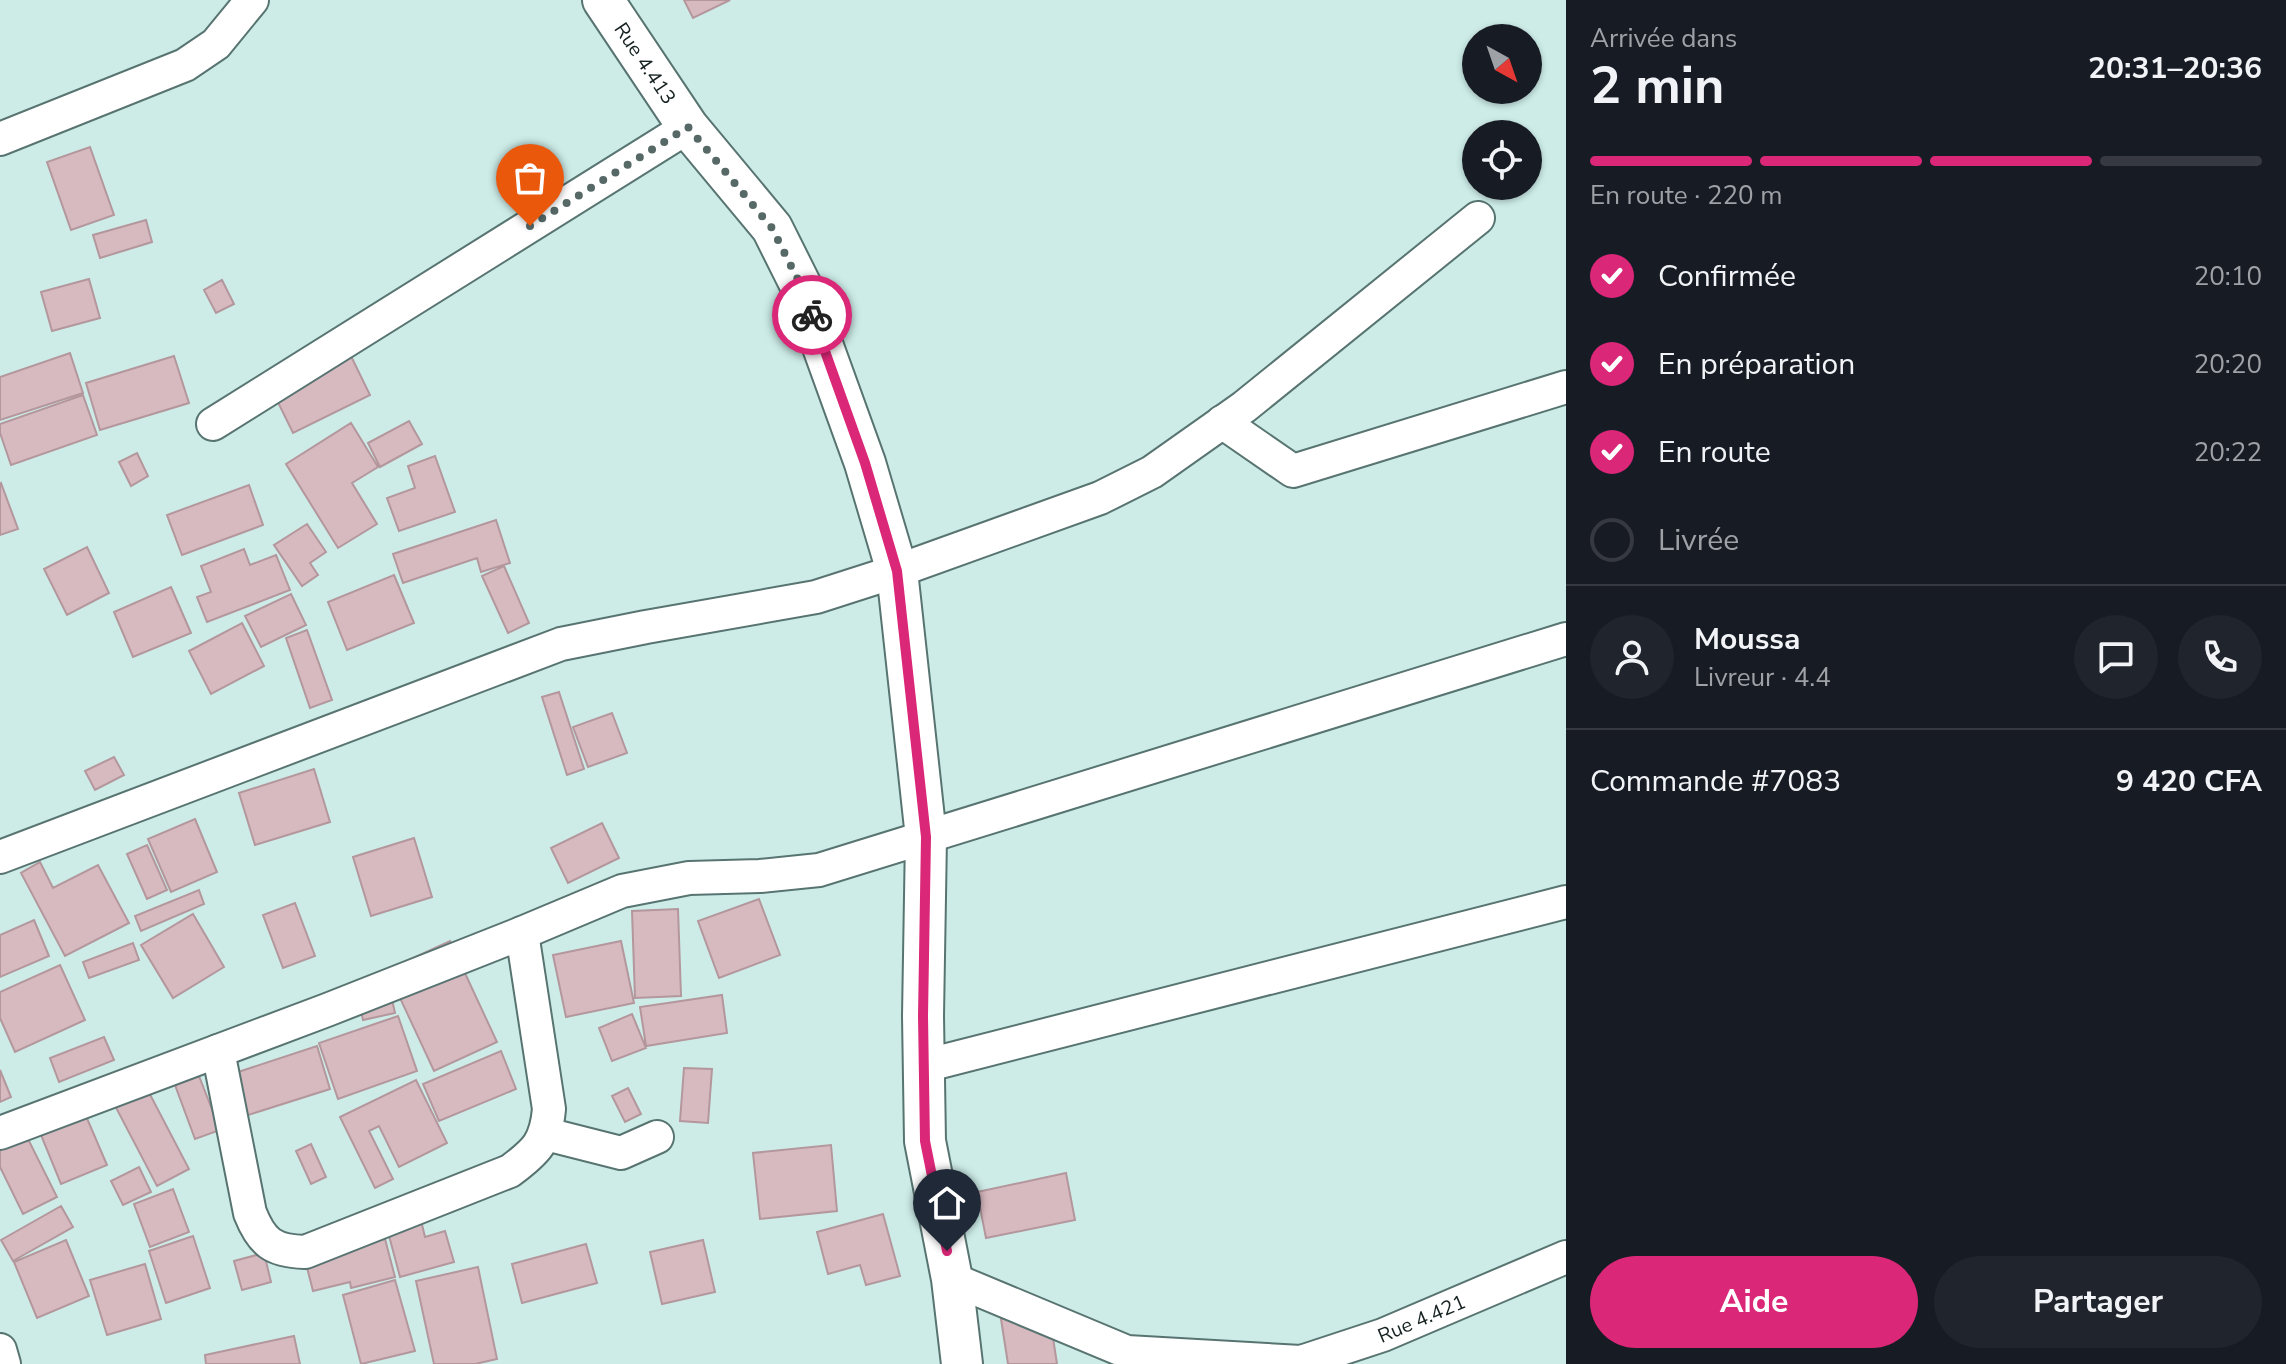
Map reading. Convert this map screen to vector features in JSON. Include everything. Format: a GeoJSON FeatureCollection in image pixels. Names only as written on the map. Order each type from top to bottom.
{"type":"FeatureCollection","features":[{"type":"Feature","properties":{"kind":"street"},"geometry":{"type":"LineString","coordinates":[[0,139],[185,65],[216,44],[252,0]]}},
{"type":"Feature","properties":{"kind":"street","name":"Rue 4.413"},"geometry":{"type":"LineString","coordinates":[[603,0],[688,127],[772,228],[801,286],[865,463],[897,571],[926,837],[925,1141],[952,1279],[962,1364]]}},
{"type":"Feature","properties":{"kind":"street"},"geometry":{"type":"LineString","coordinates":[[213,424],[688,127]]}},
{"type":"Feature","properties":{"kind":"street"},"geometry":{"type":"LineString","coordinates":[[0,857],[561,644],[816,597],[1100,498],[1152,472],[1257,397],[1478,218]]}},
{"type":"Feature","properties":{"kind":"street"},"geometry":{"type":"LineString","coordinates":[[1222,422],[1293,471],[1566,387]]}},
{"type":"Feature","properties":{"kind":"street"},"geometry":{"type":"LineString","coordinates":[[0,1133],[522,933],[622,891],[689,878],[819,870],[1566,639]]}},
{"type":"Feature","properties":{"kind":"street"},"geometry":{"type":"LineString","coordinates":[[924,1066],[1566,902]]}},
{"type":"Feature","properties":{"kind":"street"},"geometry":{"type":"LineString","coordinates":[[218,1051],[250,1213],[258,1234],[283,1251],[305,1252],[510,1171],[528,1158],[546,1134],[549,1109],[522,933]]}},
{"type":"Feature","properties":{"kind":"street"},"geometry":{"type":"LineString","coordinates":[[546,1134],[621,1153],[657,1137]]}},
{"type":"Feature","properties":{"kind":"street","name":"Rue 4.421"},"geometry":{"type":"LineString","coordinates":[[952,1279],[1127,1352],[1305,1363],[1383,1335],[1566,1257]]}},
{"type":"Feature","properties":{"kind":"street"},"geometry":{"type":"LineString","coordinates":[[0,1350],[4,1364]]}},
{"type":"Feature","properties":{"kind":"building"},"geometry":{"type":"Polygon","coordinates":[[[684,0],[730,0],[693,18],[684,0]]]}},
{"type":"Feature","properties":{"kind":"building"},"geometry":{"type":"Polygon","coordinates":[[[90,147],[114,215],[71,230],[47,162],[90,147]]]}},
{"type":"Feature","properties":{"kind":"building"},"geometry":{"type":"Polygon","coordinates":[[[146,220],[152,242],[100,258],[93,235],[146,220]]]}},
{"type":"Feature","properties":{"kind":"building"},"geometry":{"type":"Polygon","coordinates":[[[89,279],[100,318],[52,331],[41,292],[89,279]]]}},
{"type":"Feature","properties":{"kind":"building"},"geometry":{"type":"Polygon","coordinates":[[[222,280],[234,304],[216,313],[204,290],[222,280]]]}},
{"type":"Feature","properties":{"kind":"building"},"geometry":{"type":"Polygon","coordinates":[[[349,352],[370,395],[293,433],[272,390],[349,352]]]}},
{"type":"Feature","properties":{"kind":"building"},"geometry":{"type":"Polygon","coordinates":[[[70,353],[83,393],[0,420],[0,377],[70,353]]]}},
{"type":"Feature","properties":{"kind":"building"},"geometry":{"type":"Polygon","coordinates":[[[174,356],[189,403],[100,430],[86,383],[174,356]]]}},
{"type":"Feature","properties":{"kind":"building"},"geometry":{"type":"Polygon","coordinates":[[[83,395],[97,435],[11,465],[0,424],[83,395]]]}},
{"type":"Feature","properties":{"kind":"building"},"geometry":{"type":"Polygon","coordinates":[[[409,421],[422,444],[380,467],[368,443],[409,421]]]}},
{"type":"Feature","properties":{"kind":"building"},"geometry":{"type":"Polygon","coordinates":[[[351,423],[378,467],[352,483],[377,524],[338,548],[286,464],[351,423]]]}},
{"type":"Feature","properties":{"kind":"building"},"geometry":{"type":"Polygon","coordinates":[[[137,453],[148,476],[131,486],[119,462],[137,453]]]}},
{"type":"Feature","properties":{"kind":"building"},"geometry":{"type":"Polygon","coordinates":[[[435,456],[455,512],[399,531],[387,498],[415,488],[408,466],[435,456]]]}},
{"type":"Feature","properties":{"kind":"building"},"geometry":{"type":"Polygon","coordinates":[[[0,484],[18,529],[0,535],[0,484]]]}},
{"type":"Feature","properties":{"kind":"building"},"geometry":{"type":"Polygon","coordinates":[[[249,485],[263,525],[182,555],[167,515],[249,485]]]}},
{"type":"Feature","properties":{"kind":"building"},"geometry":{"type":"Polygon","coordinates":[[[496,520],[510,563],[481,572],[477,558],[403,583],[393,554],[496,520]]]}},
{"type":"Feature","properties":{"kind":"building"},"geometry":{"type":"Polygon","coordinates":[[[307,524],[326,552],[310,563],[318,575],[302,586],[274,545],[307,524]]]}},
{"type":"Feature","properties":{"kind":"building"},"geometry":{"type":"Polygon","coordinates":[[[87,547],[109,593],[67,615],[44,569],[87,547]]]}},
{"type":"Feature","properties":{"kind":"building"},"geometry":{"type":"Polygon","coordinates":[[[244,549],[250,565],[276,555],[290,590],[207,622],[197,597],[211,592],[201,566],[244,549]]]}},
{"type":"Feature","properties":{"kind":"building"},"geometry":{"type":"Polygon","coordinates":[[[504,566],[529,623],[508,633],[482,576],[504,566]]]}},
{"type":"Feature","properties":{"kind":"building"},"geometry":{"type":"Polygon","coordinates":[[[394,575],[414,623],[347,650],[328,602],[394,575]]]}},
{"type":"Feature","properties":{"kind":"building"},"geometry":{"type":"Polygon","coordinates":[[[171,587],[191,633],[133,657],[114,612],[171,587]]]}},
{"type":"Feature","properties":{"kind":"building"},"geometry":{"type":"Polygon","coordinates":[[[291,594],[306,625],[261,647],[245,616],[291,594]]]}},
{"type":"Feature","properties":{"kind":"building"},"geometry":{"type":"Polygon","coordinates":[[[242,623],[264,666],[211,694],[189,651],[242,623]]]}},
{"type":"Feature","properties":{"kind":"building"},"geometry":{"type":"Polygon","coordinates":[[[307,630],[332,700],[310,708],[286,638],[307,630]]]}},
{"type":"Feature","properties":{"kind":"building"},"geometry":{"type":"Polygon","coordinates":[[[559,692],[584,769],[567,775],[542,697],[559,692]]]}},
{"type":"Feature","properties":{"kind":"building"},"geometry":{"type":"Polygon","coordinates":[[[612,713],[627,753],[588,767],[573,727],[612,713]]]}},
{"type":"Feature","properties":{"kind":"building"},"geometry":{"type":"Polygon","coordinates":[[[114,757],[124,775],[95,790],[85,771],[114,757]]]}},
{"type":"Feature","properties":{"kind":"building"},"geometry":{"type":"Polygon","coordinates":[[[314,769],[330,822],[255,845],[239,793],[314,769]]]}},
{"type":"Feature","properties":{"kind":"building"},"geometry":{"type":"Polygon","coordinates":[[[195,819],[217,872],[171,892],[148,839],[195,819]]]}},
{"type":"Feature","properties":{"kind":"building"},"geometry":{"type":"Polygon","coordinates":[[[602,823],[619,858],[568,883],[551,848],[602,823]]]}},
{"type":"Feature","properties":{"kind":"building"},"geometry":{"type":"Polygon","coordinates":[[[414,838],[432,897],[371,916],[353,857],[414,838]]]}},
{"type":"Feature","properties":{"kind":"building"},"geometry":{"type":"Polygon","coordinates":[[[147,845],[167,890],[147,899],[127,854],[147,845]]]}},
{"type":"Feature","properties":{"kind":"building"},"geometry":{"type":"Polygon","coordinates":[[[40,862],[53,888],[98,865],[129,923],[65,956],[21,873],[40,862]]]}},
{"type":"Feature","properties":{"kind":"building"},"geometry":{"type":"Polygon","coordinates":[[[199,890],[204,904],[141,931],[135,916],[199,890]]]}},
{"type":"Feature","properties":{"kind":"building"},"geometry":{"type":"Polygon","coordinates":[[[759,899],[780,955],[719,978],[698,921],[759,899]]]}},
{"type":"Feature","properties":{"kind":"building"},"geometry":{"type":"Polygon","coordinates":[[[295,903],[315,956],[283,968],[263,915],[295,903]]]}},
{"type":"Feature","properties":{"kind":"building"},"geometry":{"type":"Polygon","coordinates":[[[678,909],[681,996],[635,998],[632,911],[678,909]]]}},
{"type":"Feature","properties":{"kind":"building"},"geometry":{"type":"Polygon","coordinates":[[[193,914],[224,967],[173,998],[141,945],[193,914]]]}},
{"type":"Feature","properties":{"kind":"building"},"geometry":{"type":"Polygon","coordinates":[[[34,920],[49,956],[0,977],[0,935],[34,920]]]}},
{"type":"Feature","properties":{"kind":"building"},"geometry":{"type":"Polygon","coordinates":[[[450,941],[497,1042],[434,1071],[387,970],[450,941]]]}},
{"type":"Feature","properties":{"kind":"building"},"geometry":{"type":"Polygon","coordinates":[[[621,941],[634,1003],[566,1017],[553,955],[621,941]]]}},
{"type":"Feature","properties":{"kind":"building"},"geometry":{"type":"Polygon","coordinates":[[[133,943],[139,960],[89,978],[83,962],[133,943]]]}},
{"type":"Feature","properties":{"kind":"building"},"geometry":{"type":"Polygon","coordinates":[[[60,965],[85,1020],[15,1052],[0,1018],[0,992],[60,965]]]}},
{"type":"Feature","properties":{"kind":"building"},"geometry":{"type":"Polygon","coordinates":[[[389,986],[395,1013],[363,1020],[357,994],[389,986]]]}},
{"type":"Feature","properties":{"kind":"building"},"geometry":{"type":"Polygon","coordinates":[[[722,995],[727,1033],[646,1046],[640,1007],[722,995]]]}},
{"type":"Feature","properties":{"kind":"building"},"geometry":{"type":"Polygon","coordinates":[[[632,1014],[646,1048],[612,1061],[599,1028],[632,1014]]]}},
{"type":"Feature","properties":{"kind":"building"},"geometry":{"type":"Polygon","coordinates":[[[398,1016],[417,1071],[338,1099],[319,1043],[398,1016]]]}},
{"type":"Feature","properties":{"kind":"building"},"geometry":{"type":"Polygon","coordinates":[[[104,1037],[114,1060],[59,1082],[50,1058],[104,1037]]]}},
{"type":"Feature","properties":{"kind":"building"},"geometry":{"type":"Polygon","coordinates":[[[317,1046],[330,1089],[245,1116],[232,1074],[317,1046]]]}},
{"type":"Feature","properties":{"kind":"building"},"geometry":{"type":"Polygon","coordinates":[[[501,1051],[516,1089],[439,1121],[423,1084],[501,1051]]]}},
{"type":"Feature","properties":{"kind":"building"},"geometry":{"type":"Polygon","coordinates":[[[684,1068],[712,1069],[708,1123],[680,1121],[684,1068]]]}},
{"type":"Feature","properties":{"kind":"building"},"geometry":{"type":"Polygon","coordinates":[[[0,1070],[11,1097],[0,1102],[0,1070]]]}},
{"type":"Feature","properties":{"kind":"building"},"geometry":{"type":"Polygon","coordinates":[[[199,1076],[220,1130],[195,1139],[175,1085],[199,1076]]]}},
{"type":"Feature","properties":{"kind":"building"},"geometry":{"type":"Polygon","coordinates":[[[416,1080],[447,1143],[399,1167],[379,1126],[369,1131],[393,1179],[375,1188],[340,1117],[416,1080]]]}},
{"type":"Feature","properties":{"kind":"building"},"geometry":{"type":"Polygon","coordinates":[[[144,1083],[189,1169],[157,1186],[112,1100],[144,1083]]]}},
{"type":"Feature","properties":{"kind":"building"},"geometry":{"type":"Polygon","coordinates":[[[628,1088],[641,1114],[625,1122],[612,1096],[628,1088]]]}},
{"type":"Feature","properties":{"kind":"building"},"geometry":{"type":"Polygon","coordinates":[[[86,1116],[107,1165],[61,1184],[41,1135],[86,1116]]]}},
{"type":"Feature","properties":{"kind":"building"},"geometry":{"type":"Polygon","coordinates":[[[24,1131],[57,1197],[23,1214],[0,1167],[0,1144],[24,1131]]]}},
{"type":"Feature","properties":{"kind":"building"},"geometry":{"type":"Polygon","coordinates":[[[311,1144],[326,1177],[311,1184],[296,1151],[311,1144]]]}},
{"type":"Feature","properties":{"kind":"building"},"geometry":{"type":"Polygon","coordinates":[[[831,1145],[837,1211],[760,1219],[753,1153],[831,1145]]]}},
{"type":"Feature","properties":{"kind":"building"},"geometry":{"type":"Polygon","coordinates":[[[139,1167],[151,1192],[123,1205],[111,1181],[139,1167]]]}},
{"type":"Feature","properties":{"kind":"building"},"geometry":{"type":"Polygon","coordinates":[[[1066,1173],[1075,1220],[986,1238],[977,1192],[1066,1173]]]}},
{"type":"Feature","properties":{"kind":"building"},"geometry":{"type":"Polygon","coordinates":[[[173,1189],[189,1232],[150,1247],[134,1204],[173,1189]]]}},
{"type":"Feature","properties":{"kind":"building"},"geometry":{"type":"Polygon","coordinates":[[[61,1206],[73,1227],[13,1261],[1,1240],[61,1206]]]}},
{"type":"Feature","properties":{"kind":"building"},"geometry":{"type":"Polygon","coordinates":[[[418,1208],[425,1237],[445,1231],[454,1262],[400,1277],[384,1217],[418,1208]]]}},
{"type":"Feature","properties":{"kind":"building"},"geometry":{"type":"Polygon","coordinates":[[[883,1214],[900,1276],[866,1285],[860,1265],[828,1274],[817,1232],[883,1214]]]}},
{"type":"Feature","properties":{"kind":"building"},"geometry":{"type":"Polygon","coordinates":[[[193,1236],[210,1288],[166,1303],[149,1251],[193,1236]]]}},
{"type":"Feature","properties":{"kind":"building"},"geometry":{"type":"Polygon","coordinates":[[[385,1239],[395,1277],[351,1288],[350,1282],[313,1291],[302,1248],[325,1254],[385,1239]]]}},
{"type":"Feature","properties":{"kind":"building"},"geometry":{"type":"Polygon","coordinates":[[[66,1240],[89,1296],[37,1318],[14,1262],[66,1240]]]}},
{"type":"Feature","properties":{"kind":"building"},"geometry":{"type":"Polygon","coordinates":[[[703,1240],[715,1292],[662,1304],[650,1252],[703,1240]]]}},
{"type":"Feature","properties":{"kind":"building"},"geometry":{"type":"Polygon","coordinates":[[[586,1244],[597,1283],[522,1303],[512,1264],[586,1244]]]}},
{"type":"Feature","properties":{"kind":"building"},"geometry":{"type":"Polygon","coordinates":[[[264,1253],[271,1282],[242,1290],[234,1261],[264,1253]]]}},
{"type":"Feature","properties":{"kind":"building"},"geometry":{"type":"Polygon","coordinates":[[[145,1264],[161,1319],[107,1335],[90,1280],[145,1264]]]}},
{"type":"Feature","properties":{"kind":"building"},"geometry":{"type":"Polygon","coordinates":[[[478,1267],[497,1359],[475,1364],[434,1364],[416,1281],[478,1267]]]}},
{"type":"Feature","properties":{"kind":"building"},"geometry":{"type":"Polygon","coordinates":[[[395,1280],[415,1351],[361,1364],[343,1295],[395,1280]]]}},
{"type":"Feature","properties":{"kind":"building"},"geometry":{"type":"Polygon","coordinates":[[[1049,1311],[1057,1364],[1008,1364],[1001,1319],[1049,1311]]]}},
{"type":"Feature","properties":{"kind":"building"},"geometry":{"type":"Polygon","coordinates":[[[294,1336],[300,1364],[206,1364],[205,1355],[294,1336]]]}},
{"type":"Feature","properties":{"kind":"way so far"},"geometry":{"type":"LineString","coordinates":[[530,226],[688,127],[772,228],[812,315]]}},
{"type":"Feature","properties":{"kind":"route"},"geometry":{"type":"LineString","coordinates":[[812,315],[865,463],[897,571],[926,837],[923,1016],[925,1141],[947,1251]]}}]}
